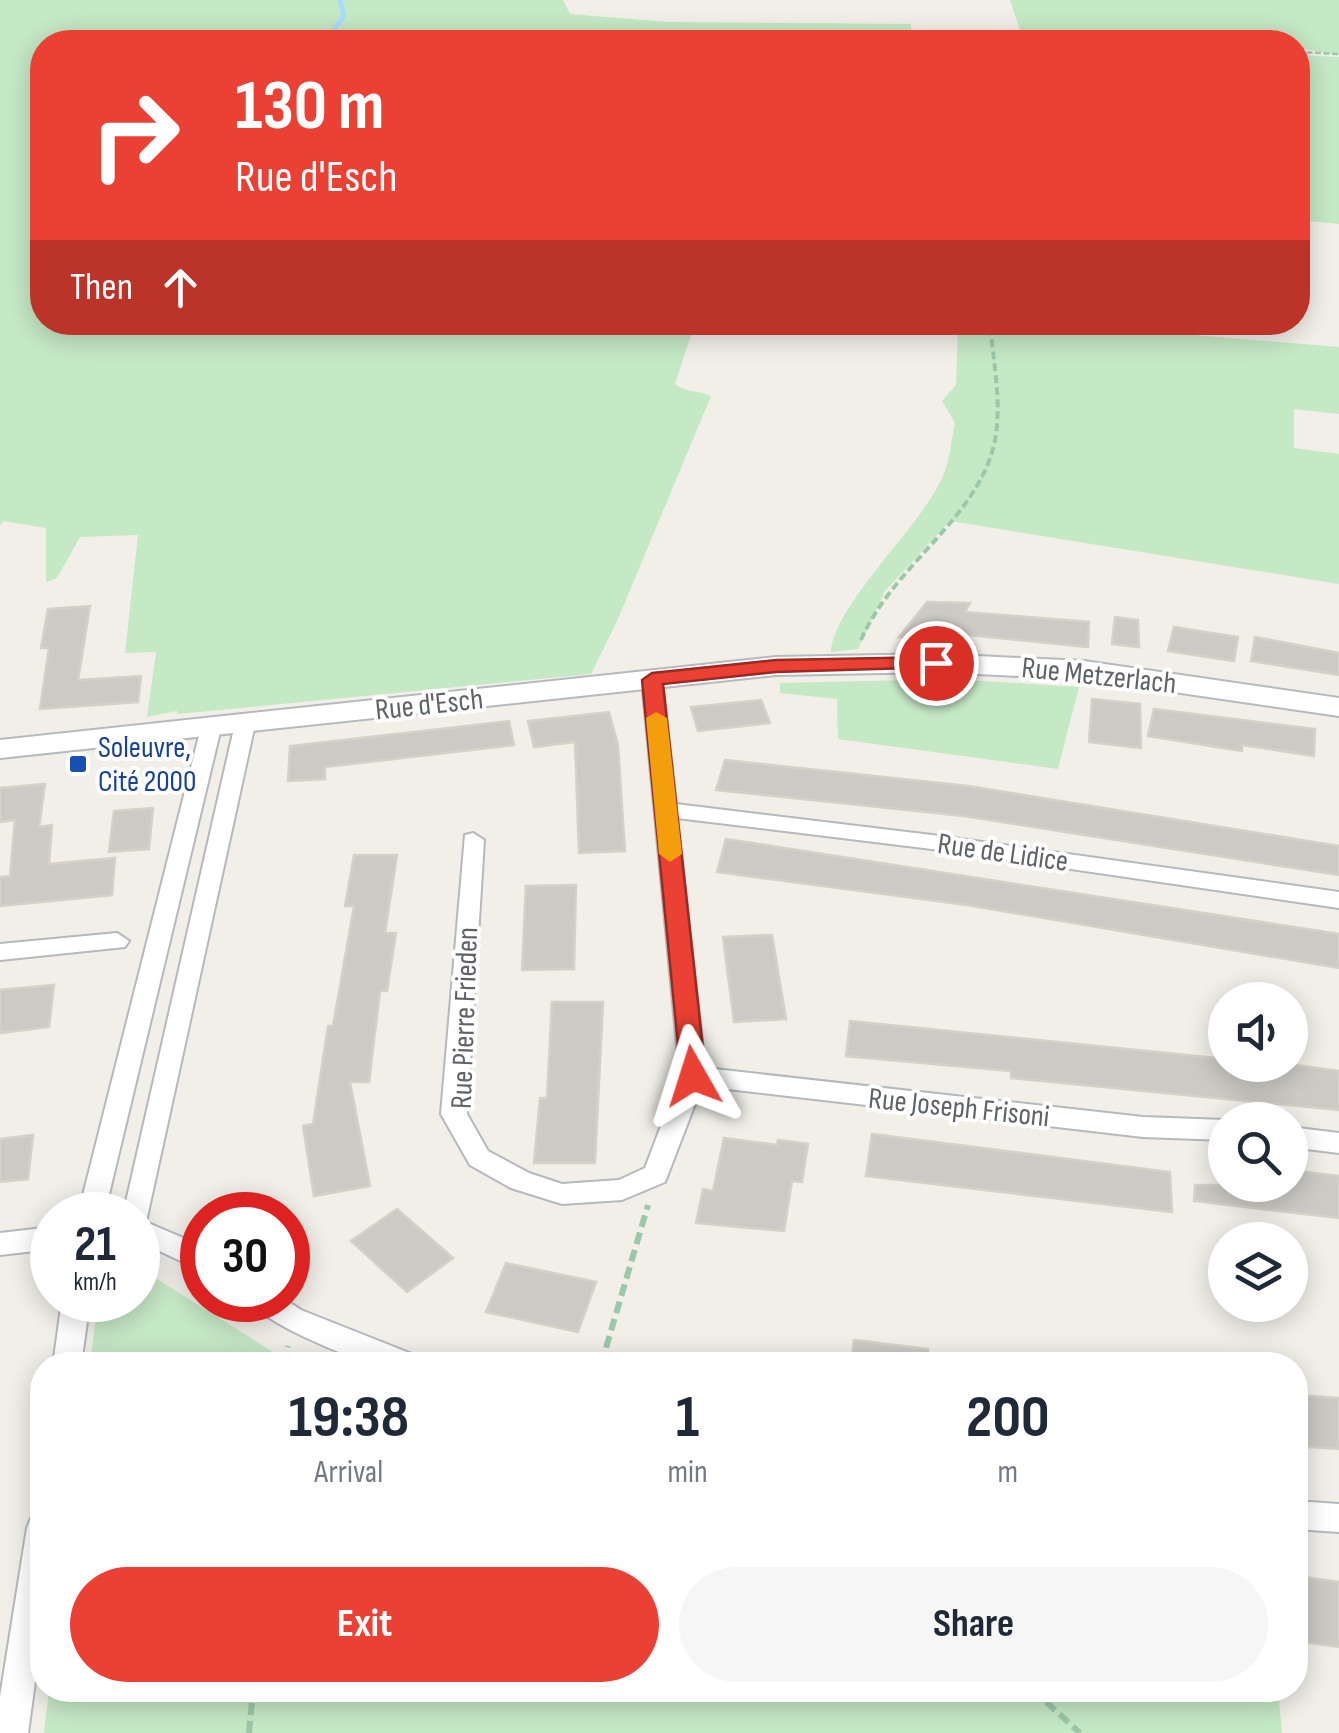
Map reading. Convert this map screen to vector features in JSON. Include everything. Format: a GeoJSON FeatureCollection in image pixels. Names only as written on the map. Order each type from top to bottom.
{"type":"FeatureCollection","features":[{"type":"Feature","properties":{"kind":"main road","name":"Rue d'Esch"},"geometry":{"type":"LineString","coordinates":[[0,748],[776,666],[858,662]]}},
{"type":"Feature","properties":{"kind":"main road","name":"Rue Metzerlach"},"geometry":{"type":"LineString","coordinates":[[858,662],[1084,670],[1339,707]]}},
{"type":"Feature","properties":{"kind":"street"},"geometry":{"type":"LineString","coordinates":[[652,680],[693,1076],[656,1175]]}},
{"type":"Feature","properties":{"kind":"street"},"geometry":{"type":"LineString","coordinates":[[141,1192],[245,724]]}},
{"type":"Feature","properties":{"kind":"street"},"geometry":{"type":"LineString","coordinates":[[97,1192],[211,728]]}},
{"type":"Feature","properties":{"kind":"street","name":"Rue de Lidice"},"geometry":{"type":"LineString","coordinates":[[666,810],[940,843],[1339,900]]}},
{"type":"Feature","properties":{"kind":"street","name":"Rue Pierre Frieden"},"geometry":{"type":"LineString","coordinates":[[472,840],[454,1114],[479,1158],[520,1181],[562,1194],[622,1190],[656,1175]]}},
{"type":"Feature","properties":{"kind":"street"},"geometry":{"type":"LineString","coordinates":[[0,952],[116,940]]}},
{"type":"Feature","properties":{"kind":"street","name":"Rue Joseph Frisoni"},"geometry":{"type":"LineString","coordinates":[[693,1076],[1143,1128],[1208,1128]]}},
{"type":"Feature","properties":{"kind":"street"},"geometry":{"type":"LineString","coordinates":[[1308,1140],[1339,1143]]}},
{"type":"Feature","properties":{"kind":"street"},"geometry":{"type":"LineString","coordinates":[[0,1244],[30,1241]]}},
{"type":"Feature","properties":{"kind":"street"},"geometry":{"type":"LineString","coordinates":[[69,1352],[73,1322]]}},
{"type":"Feature","properties":{"kind":"street"},"geometry":{"type":"LineString","coordinates":[[301,1322],[376,1352]]}},
{"type":"Feature","properties":{"kind":"street"},"geometry":{"type":"LineString","coordinates":[[1308,1517],[1339,1518]]}},
{"type":"Feature","properties":{"kind":"street"},"geometry":{"type":"LineString","coordinates":[[12,1733],[30,1610]]}},
{"type":"Feature","properties":{"kind":"path"},"geometry":{"type":"LineString","coordinates":[[1310,53],[1339,54]]}},
{"type":"Feature","properties":{"kind":"path"},"geometry":{"type":"LineString","coordinates":[[858,662],[864,629],[885,591],[950,520],[987,468],[995,441],[991,335]]}},
{"type":"Feature","properties":{"kind":"path"},"geometry":{"type":"LineString","coordinates":[[605,1352],[656,1175]]}},
{"type":"Feature","properties":{"kind":"path"},"geometry":{"type":"LineString","coordinates":[[250,1733],[252,1702]]}},
{"type":"Feature","properties":{"kind":"path"},"geometry":{"type":"LineString","coordinates":[[1046,1702],[1080,1733]]}},
{"type":"Feature","properties":{"kind":"green space"},"geometry":{"type":"Polygon","coordinates":[[[0,0],[563,0],[570,14],[668,22],[911,24],[912,30],[30,30],[30,335],[691,335],[675,384],[711,396],[591,674],[178,714],[177,711],[147,717],[156,652],[125,653],[138,535],[80,537],[57,578],[46,582],[46,528],[4,521],[0,525],[0,0]]]}},
{"type":"Feature","properties":{"kind":"green space"},"geometry":{"type":"Polygon","coordinates":[[[1010,0],[1339,0],[1339,55],[1310,50],[1310,30],[1020,30],[1010,0]]]}},
{"type":"Feature","properties":{"kind":"green space"},"geometry":{"type":"Polygon","coordinates":[[[1310,56],[1339,57],[1339,224],[1310,221],[1310,56]]]}},
{"type":"Feature","properties":{"kind":"green space"},"geometry":{"type":"Polygon","coordinates":[[[958,335],[1194,335],[1339,347],[1339,414],[1294,409],[1294,448],[1339,454],[1339,584],[950,521],[885,591],[858,649],[831,652],[847,611],[917,518],[943,476],[955,423],[942,401],[956,385],[958,335]]]}},
{"type":"Feature","properties":{"kind":"green space"},"geometry":{"type":"Polygon","coordinates":[[[952,679],[1079,687],[1058,769],[838,739],[837,699],[780,693],[780,683],[952,679]]]}},
{"type":"Feature","properties":{"kind":"green space"},"geometry":{"type":"Polygon","coordinates":[[[160,1281],[180,1293],[180,1322],[226,1322],[273,1352],[92,1352],[95,1322],[160,1322],[160,1281]]]}},
{"type":"Feature","properties":{"kind":"green space"},"geometry":{"type":"Polygon","coordinates":[[[48,1702],[1279,1702],[1282,1733],[44,1733],[48,1702]]]}},
{"type":"Feature","properties":{"kind":"building"},"geometry":{"type":"Polygon","coordinates":[[[927,602],[970,603],[965,612],[1089,622],[1088,647],[959,634],[899,637],[927,602]]]}},
{"type":"Feature","properties":{"kind":"building"},"geometry":{"type":"Polygon","coordinates":[[[90,606],[78,680],[141,676],[138,702],[40,709],[49,648],[41,648],[48,609],[90,606]]]}},
{"type":"Feature","properties":{"kind":"building"},"geometry":{"type":"Polygon","coordinates":[[[1115,617],[1138,620],[1139,647],[1112,644],[1115,617]]]}},
{"type":"Feature","properties":{"kind":"building"},"geometry":{"type":"Polygon","coordinates":[[[1174,627],[1238,637],[1234,661],[1168,651],[1174,627]]]}},
{"type":"Feature","properties":{"kind":"building"},"geometry":{"type":"Polygon","coordinates":[[[1255,637],[1339,653],[1339,675],[1251,661],[1255,637]]]}},
{"type":"Feature","properties":{"kind":"building"},"geometry":{"type":"Polygon","coordinates":[[[1092,699],[1140,704],[1141,748],[1089,742],[1092,699]]]}},
{"type":"Feature","properties":{"kind":"building"},"geometry":{"type":"Polygon","coordinates":[[[761,700],[770,723],[698,731],[691,707],[761,700]]]}},
{"type":"Feature","properties":{"kind":"building"},"geometry":{"type":"Polygon","coordinates":[[[1154,709],[1315,729],[1314,756],[1242,745],[1242,751],[1148,736],[1154,709]]]}},
{"type":"Feature","properties":{"kind":"building"},"geometry":{"type":"Polygon","coordinates":[[[609,712],[618,745],[625,851],[579,853],[575,742],[534,747],[528,721],[609,712]]]}},
{"type":"Feature","properties":{"kind":"building"},"geometry":{"type":"Polygon","coordinates":[[[509,721],[514,745],[325,767],[325,779],[288,781],[290,746],[509,721]]]}},
{"type":"Feature","properties":{"kind":"building"},"geometry":{"type":"Polygon","coordinates":[[[725,760],[968,786],[1339,846],[1339,875],[964,816],[716,790],[725,760]]]}},
{"type":"Feature","properties":{"kind":"building"},"geometry":{"type":"Polygon","coordinates":[[[45,784],[39,827],[52,825],[49,864],[115,858],[112,895],[0,906],[0,877],[10,876],[15,820],[0,822],[0,788],[45,784]]]}},
{"type":"Feature","properties":{"kind":"building"},"geometry":{"type":"Polygon","coordinates":[[[153,808],[149,849],[109,852],[114,811],[153,808]]]}},
{"type":"Feature","properties":{"kind":"building"},"geometry":{"type":"Polygon","coordinates":[[[726,839],[1339,934],[1339,968],[967,905],[717,872],[726,839]]]}},
{"type":"Feature","properties":{"kind":"building"},"geometry":{"type":"Polygon","coordinates":[[[354,855],[397,855],[385,933],[396,933],[387,991],[380,991],[369,1082],[350,1082],[370,1186],[314,1196],[303,1126],[313,1124],[328,1026],[333,1026],[354,906],[345,906],[354,855]]]}},
{"type":"Feature","properties":{"kind":"building"},"geometry":{"type":"Polygon","coordinates":[[[576,885],[574,969],[522,970],[526,886],[576,885]]]}},
{"type":"Feature","properties":{"kind":"building"},"geometry":{"type":"Polygon","coordinates":[[[772,935],[786,1019],[734,1022],[723,937],[772,935]]]}},
{"type":"Feature","properties":{"kind":"building"},"geometry":{"type":"Polygon","coordinates":[[[54,985],[49,1027],[0,1033],[0,990],[54,985]]]}},
{"type":"Feature","properties":{"kind":"building"},"geometry":{"type":"Polygon","coordinates":[[[552,1002],[603,1002],[595,1163],[534,1163],[540,1098],[547,1098],[552,1002]]]}},
{"type":"Feature","properties":{"kind":"building"},"geometry":{"type":"Polygon","coordinates":[[[850,1021],[1208,1057],[1208,1082],[1308,1082],[1308,1067],[1339,1071],[1339,1110],[1308,1107],[1308,1102],[1257,1102],[1011,1078],[1011,1071],[846,1056],[850,1021]]]}},
{"type":"Feature","properties":{"kind":"building"},"geometry":{"type":"Polygon","coordinates":[[[872,1134],[1170,1172],[1172,1212],[866,1176],[872,1134]]]}},
{"type":"Feature","properties":{"kind":"building"},"geometry":{"type":"Polygon","coordinates":[[[33,1135],[28,1179],[0,1182],[0,1139],[33,1135]]]}},
{"type":"Feature","properties":{"kind":"building"},"geometry":{"type":"Polygon","coordinates":[[[724,1138],[777,1145],[778,1140],[808,1144],[802,1182],[792,1181],[784,1231],[696,1223],[703,1189],[713,1191],[724,1138]]]}},
{"type":"Feature","properties":{"kind":"building"},"geometry":{"type":"Polygon","coordinates":[[[1308,1172],[1339,1176],[1339,1218],[1194,1201],[1195,1185],[1208,1185],[1208,1202],[1308,1202],[1308,1172]]]}},
{"type":"Feature","properties":{"kind":"building"},"geometry":{"type":"Polygon","coordinates":[[[397,1209],[453,1258],[407,1292],[351,1241],[397,1209]]]}},
{"type":"Feature","properties":{"kind":"building"},"geometry":{"type":"Polygon","coordinates":[[[506,1263],[596,1282],[578,1332],[486,1312],[506,1263]]]}},
{"type":"Feature","properties":{"kind":"building"},"geometry":{"type":"Polygon","coordinates":[[[854,1340],[928,1349],[928,1352],[853,1352],[854,1340]]]}},
{"type":"Feature","properties":{"kind":"building"},"geometry":{"type":"Polygon","coordinates":[[[1308,1396],[1339,1398],[1339,1449],[1308,1447],[1308,1396]]]}},
{"type":"Feature","properties":{"kind":"building"},"geometry":{"type":"Polygon","coordinates":[[[1308,1578],[1339,1582],[1339,1647],[1308,1643],[1308,1578]]]}},
{"type":"Feature","properties":{"kind":"waterway"},"geometry":{"type":"LineString","coordinates":[[334,30],[344,16],[340,0]]}},
{"type":"Feature","properties":{"kind":"slow traffic"},"geometry":{"type":"LineString","coordinates":[[656,718],[670,854]]}},
{"type":"Feature","properties":{"kind":"place","name":"Soleuvre, Cité 2000"},"geometry":{"type":"Point","coordinates":[78,764]}},
{"type":"Feature","properties":{"kind":"route"},"geometry":{"type":"LineString","coordinates":[[693,1076],[652,680],[776,666],[936,663]]}}]}
